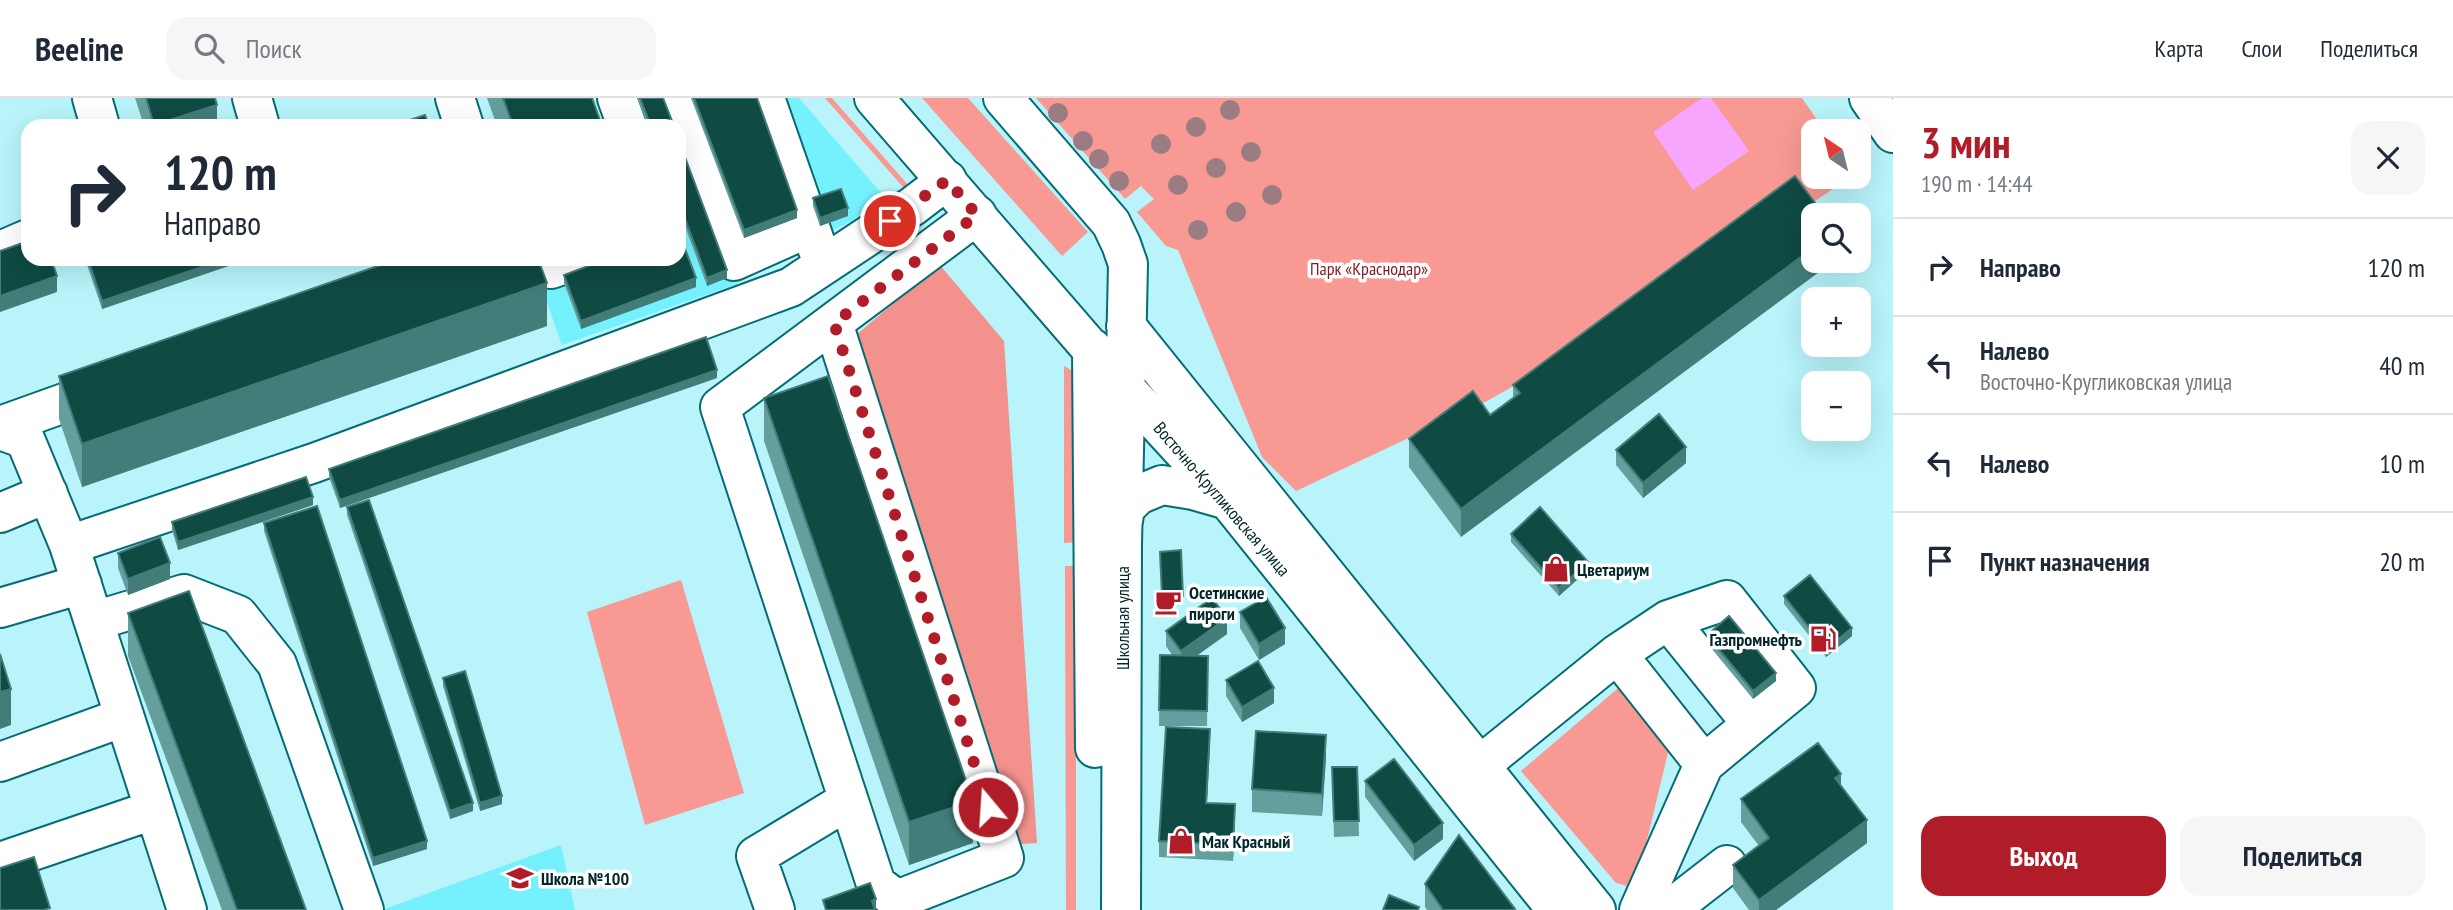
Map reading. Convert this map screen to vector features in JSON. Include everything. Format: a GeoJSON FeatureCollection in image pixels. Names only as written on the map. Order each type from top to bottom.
{"type":"FeatureCollection","features":[{"type":"Feature","properties":{"kind":"main road"},"geometry":{"type":"LineString","coordinates":[[92,98],[98,119]]}},
{"type":"Feature","properties":{"kind":"main road"},"geometry":{"type":"LineString","coordinates":[[252,98],[258,119]]}},
{"type":"Feature","properties":{"kind":"main road"},"geometry":{"type":"LineString","coordinates":[[455,98],[462,119]]}},
{"type":"Feature","properties":{"kind":"main road"},"geometry":{"type":"LineString","coordinates":[[617,98],[624,119]]}},
{"type":"Feature","properties":{"kind":"main road"},"geometry":{"type":"LineString","coordinates":[[675,98],[683,119]]}},
{"type":"Feature","properties":{"kind":"main road"},"geometry":{"type":"LineString","coordinates":[[765,98],[823,265]]}},
{"type":"Feature","properties":{"kind":"main road","name":"Восточно-Кругликовская улица"},"geometry":{"type":"LineString","coordinates":[[874,98],[1125,388],[1228,500],[1468,775],[1597,910]]}},
{"type":"Feature","properties":{"kind":"main road"},"geometry":{"type":"LineString","coordinates":[[1003,98],[1111,222],[1128,264],[1126,326]]}},
{"type":"Feature","properties":{"kind":"main road"},"geometry":{"type":"LineString","coordinates":[[1869,98],[1893,132]]}},
{"type":"Feature","properties":{"kind":"main road"},"geometry":{"type":"LineString","coordinates":[[686,128],[734,261],[810,227]]}},
{"type":"Feature","properties":{"kind":"main road"},"geometry":{"type":"LineString","coordinates":[[69,545],[314,463],[791,287],[913,206],[947,180]]}},
{"type":"Feature","properties":{"kind":"main road"},"geometry":{"type":"LineString","coordinates":[[834,323],[1004,858],[897,900],[876,884],[720,407],[977,215]]}},
{"type":"Feature","properties":{"kind":"main road"},"geometry":{"type":"LineString","coordinates":[[0,250],[21,242]]}},
{"type":"Feature","properties":{"kind":"main road","name":"Восточно-Кругликовская улица"},"geometry":{"type":"LineString","coordinates":[[1126,326],[1468,775],[1557,910]]}},
{"type":"Feature","properties":{"kind":"main road","name":"Школьная улица"},"geometry":{"type":"LineString","coordinates":[[1121,910],[1122,527],[1126,326]]}},
{"type":"Feature","properties":{"kind":"main road","name":"Школьная улица"},"geometry":{"type":"LineString","coordinates":[[1092,348],[1094,910]]}},
{"type":"Feature","properties":{"kind":"main road"},"geometry":{"type":"LineString","coordinates":[[0,428],[145,375]]}},
{"type":"Feature","properties":{"kind":"main road"},"geometry":{"type":"LineString","coordinates":[[0,428],[25,439],[69,545],[187,910]]}},
{"type":"Feature","properties":{"kind":"main road"},"geometry":{"type":"LineString","coordinates":[[1122,527],[1125,508],[1138,495],[1162,485],[1193,489],[1228,500]]}},
{"type":"Feature","properties":{"kind":"main road"},"geometry":{"type":"LineString","coordinates":[[0,513],[48,493]]}},
{"type":"Feature","properties":{"kind":"main road"},"geometry":{"type":"LineString","coordinates":[[0,608],[82,584]]}},
{"type":"Feature","properties":{"kind":"main road"},"geometry":{"type":"LineString","coordinates":[[94,621],[184,594],[238,615],[277,664],[365,910]]}},
{"type":"Feature","properties":{"kind":"main road"},"geometry":{"type":"LineString","coordinates":[[1468,775],[1617,654],[1668,620],[1727,600],[1796,688],[1704,764],[1639,910]]}},
{"type":"Feature","properties":{"kind":"main road"},"geometry":{"type":"LineString","coordinates":[[1668,620],[1752,724]]}},
{"type":"Feature","properties":{"kind":"main road"},"geometry":{"type":"LineString","coordinates":[[1617,654],[1704,764]]}},
{"type":"Feature","properties":{"kind":"main road"},"geometry":{"type":"LineString","coordinates":[[0,762],[124,717]]}},
{"type":"Feature","properties":{"kind":"main road"},"geometry":{"type":"LineString","coordinates":[[775,910],[756,856],[847,801]]}},
{"type":"Feature","properties":{"kind":"main road"},"geometry":{"type":"LineString","coordinates":[[0,862],[153,810]]}},
{"type":"Feature","properties":{"kind":"main road"},"geometry":{"type":"LineString","coordinates":[[1669,910],[1727,865]]}},
{"type":"Feature","properties":{"kind":"shaded area"},"geometry":{"type":"Polygon","coordinates":[[[630,98],[799,98],[882,194],[852,221],[734,276],[737,284],[562,345],[540,283],[587,266],[686,266],[686,119],[638,119],[630,98]]]}},
{"type":"Feature","properties":{"kind":"shaded area"},"geometry":{"type":"Polygon","coordinates":[[[1702,98],[1711,98],[1749,151],[1693,190],[1653,132],[1702,98]]]}},
{"type":"Feature","properties":{"kind":"shaded area"},"geometry":{"type":"Polygon","coordinates":[[[939,264],[1004,341],[1037,843],[1009,845],[848,342],[939,264]]]}},
{"type":"Feature","properties":{"kind":"shaded area","name":"Школа №100"},"geometry":{"type":"Polygon","coordinates":[[[561,845],[575,910],[382,910],[561,845]]]}},
{"type":"Feature","properties":{"kind":"green space"},"geometry":{"type":"Polygon","coordinates":[[[825,98],[832,98],[909,186],[909,194],[825,98]]]}},
{"type":"Feature","properties":{"kind":"green space"},"geometry":{"type":"Polygon","coordinates":[[[922,98],[968,98],[1088,232],[1062,256],[922,98]]]}},
{"type":"Feature","properties":{"kind":"green space","name":"Парк «Краснодар»"},"geometry":{"type":"Polygon","coordinates":[[[1036,98],[1802,98],[1817,119],[1801,119],[1801,189],[1833,189],[1812,203],[1801,203],[1801,210],[1654,308],[1487,401],[1296,491],[1262,457],[1178,250],[1166,246],[1137,212],[1154,199],[1141,186],[1125,199],[1036,98]]]}},
{"type":"Feature","properties":{"kind":"green space"},"geometry":{"type":"Polygon","coordinates":[[[1064,366],[1071,370],[1076,381],[1076,542],[1064,543],[1064,366]]]}},
{"type":"Feature","properties":{"kind":"green space"},"geometry":{"type":"Polygon","coordinates":[[[1065,566],[1076,566],[1076,910],[1066,910],[1065,566]]]}},
{"type":"Feature","properties":{"kind":"green space"},"geometry":{"type":"Polygon","coordinates":[[[681,580],[744,793],[645,825],[587,612],[681,580]]]}},
{"type":"Feature","properties":{"kind":"green space"},"geometry":{"type":"Polygon","coordinates":[[[1623,684],[1671,740],[1642,861],[1627,886],[1616,883],[1521,771],[1623,684]]]}},
{"type":"Feature","properties":{"kind":"building"},"geometry":{"type":"Polygon","coordinates":[[[146,98],[215,98],[217,105],[173,119],[152,119],[146,98]]]}},
{"type":"Feature","properties":{"kind":"building"},"geometry":{"type":"Polygon","coordinates":[[[503,98],[592,98],[600,119],[510,119],[503,98]]]}},
{"type":"Feature","properties":{"kind":"building"},"geometry":{"type":"Polygon","coordinates":[[[640,98],[663,98],[671,119],[648,119],[640,98]]]}},
{"type":"Feature","properties":{"kind":"building"},"geometry":{"type":"Polygon","coordinates":[[[694,98],[757,98],[797,210],[744,230],[694,98]]]}},
{"type":"Feature","properties":{"kind":"building"},"geometry":{"type":"Polygon","coordinates":[[[686,160],[727,270],[707,278],[686,221],[686,160]]]}},
{"type":"Feature","properties":{"kind":"building"},"geometry":{"type":"Polygon","coordinates":[[[1795,176],[1801,189],[1805,189],[1815,203],[1801,203],[1801,257],[1461,509],[1409,439],[1473,391],[1490,415],[1520,393],[1513,385],[1795,176]]]}},
{"type":"Feature","properties":{"kind":"building"},"geometry":{"type":"Polygon","coordinates":[[[841,189],[848,208],[820,218],[813,198],[841,189]]]}},
{"type":"Feature","properties":{"kind":"building"},"geometry":{"type":"Polygon","coordinates":[[[21,244],[21,266],[53,266],[57,276],[0,296],[0,251],[21,244]]]}},
{"type":"Feature","properties":{"kind":"building"},"geometry":{"type":"Polygon","coordinates":[[[686,252],[696,278],[581,321],[564,275],[588,266],[686,266],[686,252]]]}},
{"type":"Feature","properties":{"kind":"building"},"geometry":{"type":"Polygon","coordinates":[[[90,266],[204,266],[102,301],[90,266]]]}},
{"type":"Feature","properties":{"kind":"building"},"geometry":{"type":"Polygon","coordinates":[[[378,266],[541,266],[547,283],[82,444],[59,376],[378,266]]]}},
{"type":"Feature","properties":{"kind":"building"},"geometry":{"type":"Polygon","coordinates":[[[706,337],[717,370],[340,500],[329,469],[706,337]]]}},
{"type":"Feature","properties":{"kind":"building"},"geometry":{"type":"Polygon","coordinates":[[[828,376],[973,801],[909,822],[764,398],[828,376]]]}},
{"type":"Feature","properties":{"kind":"building"},"geometry":{"type":"Polygon","coordinates":[[[1659,414],[1686,447],[1643,483],[1616,450],[1659,414]]]}},
{"type":"Feature","properties":{"kind":"building"},"geometry":{"type":"Polygon","coordinates":[[[306,477],[313,497],[178,542],[172,522],[306,477]]]}},
{"type":"Feature","properties":{"kind":"building"},"geometry":{"type":"Polygon","coordinates":[[[369,500],[473,803],[450,811],[347,507],[369,500]]]}},
{"type":"Feature","properties":{"kind":"building"},"geometry":{"type":"Polygon","coordinates":[[[317,506],[427,841],[373,858],[264,523],[317,506]]]}},
{"type":"Feature","properties":{"kind":"building"},"geometry":{"type":"Polygon","coordinates":[[[1540,507],[1588,562],[1559,588],[1511,534],[1540,507]]]}},
{"type":"Feature","properties":{"kind":"building"},"geometry":{"type":"Polygon","coordinates":[[[160,537],[170,563],[128,579],[118,553],[160,537]]]}},
{"type":"Feature","properties":{"kind":"building"},"geometry":{"type":"Polygon","coordinates":[[[1181,550],[1183,596],[1162,596],[1160,552],[1181,550]]]}},
{"type":"Feature","properties":{"kind":"building"},"geometry":{"type":"Polygon","coordinates":[[[1810,575],[1852,628],[1826,649],[1784,596],[1810,575]]]}},
{"type":"Feature","properties":{"kind":"building"},"geometry":{"type":"Polygon","coordinates":[[[189,591],[306,910],[237,910],[128,613],[189,591]]]}},
{"type":"Feature","properties":{"kind":"building"},"geometry":{"type":"Polygon","coordinates":[[[1266,597],[1285,628],[1259,644],[1240,612],[1266,597]]]}},
{"type":"Feature","properties":{"kind":"building"},"geometry":{"type":"Polygon","coordinates":[[[1212,598],[1227,618],[1181,651],[1166,631],[1212,598]]]}},
{"type":"Feature","properties":{"kind":"building"},"geometry":{"type":"Polygon","coordinates":[[[1729,616],[1776,673],[1753,691],[1707,635],[1729,616]]]}},
{"type":"Feature","properties":{"kind":"building"},"geometry":{"type":"Polygon","coordinates":[[[0,654],[11,689],[0,692],[0,654]]]}},
{"type":"Feature","properties":{"kind":"building"},"geometry":{"type":"Polygon","coordinates":[[[1160,655],[1208,656],[1207,711],[1159,710],[1160,655]]]}},
{"type":"Feature","properties":{"kind":"building"},"geometry":{"type":"Polygon","coordinates":[[[1258,661],[1274,688],[1242,707],[1226,680],[1258,661]]]}},
{"type":"Feature","properties":{"kind":"building"},"geometry":{"type":"Polygon","coordinates":[[[465,671],[502,796],[480,803],[443,678],[465,671]]]}},
{"type":"Feature","properties":{"kind":"building"},"geometry":{"type":"Polygon","coordinates":[[[1166,727],[1210,729],[1206,803],[1235,804],[1233,845],[1159,841],[1166,727]]]}},
{"type":"Feature","properties":{"kind":"building"},"geometry":{"type":"Polygon","coordinates":[[[1256,731],[1326,735],[1322,794],[1252,789],[1256,731]]]}},
{"type":"Feature","properties":{"kind":"building"},"geometry":{"type":"Polygon","coordinates":[[[1818,743],[1841,774],[1835,778],[1867,820],[1759,900],[1733,865],[1769,838],[1741,799],[1818,743]]]}},
{"type":"Feature","properties":{"kind":"building"},"geometry":{"type":"Polygon","coordinates":[[[1394,759],[1443,823],[1414,845],[1365,781],[1394,759]]]}},
{"type":"Feature","properties":{"kind":"building"},"geometry":{"type":"Polygon","coordinates":[[[1332,767],[1357,767],[1359,821],[1334,821],[1332,767]]]}},
{"type":"Feature","properties":{"kind":"building"},"geometry":{"type":"Polygon","coordinates":[[[1459,835],[1515,909],[1443,910],[1425,884],[1459,835]]]}},
{"type":"Feature","properties":{"kind":"building"},"geometry":{"type":"Polygon","coordinates":[[[34,857],[50,908],[0,910],[0,868],[34,857]]]}},
{"type":"Feature","properties":{"kind":"building"},"geometry":{"type":"Polygon","coordinates":[[[870,883],[876,899],[872,901],[875,910],[826,910],[823,900],[870,883]]]}},
{"type":"Feature","properties":{"kind":"building"},"geometry":{"type":"Polygon","coordinates":[[[1389,895],[1419,907],[1418,910],[1383,910],[1389,895]]]}},
{"type":"Feature","properties":{"kind":"place","name":"Цветариум"},"geometry":{"type":"Point","coordinates":[1556,569]}},
{"type":"Feature","properties":{"kind":"place","name":"Осетинские пироги"},"geometry":{"type":"Point","coordinates":[1168,602]}},
{"type":"Feature","properties":{"kind":"place","name":"Газпромнефть"},"geometry":{"type":"Point","coordinates":[1823,639]}},
{"type":"Feature","properties":{"kind":"place","name":"Мак Красный"},"geometry":{"type":"Point","coordinates":[1181,841]}},
{"type":"Feature","properties":{"kind":"place","name":"Школа №100"},"geometry":{"type":"Point","coordinates":[520,878]}},
{"type":"Feature","properties":{"kind":"route"},"geometry":{"type":"LineString","coordinates":[[890,221],[947,180],[977,215],[834,323],[988,807]]}}]}
